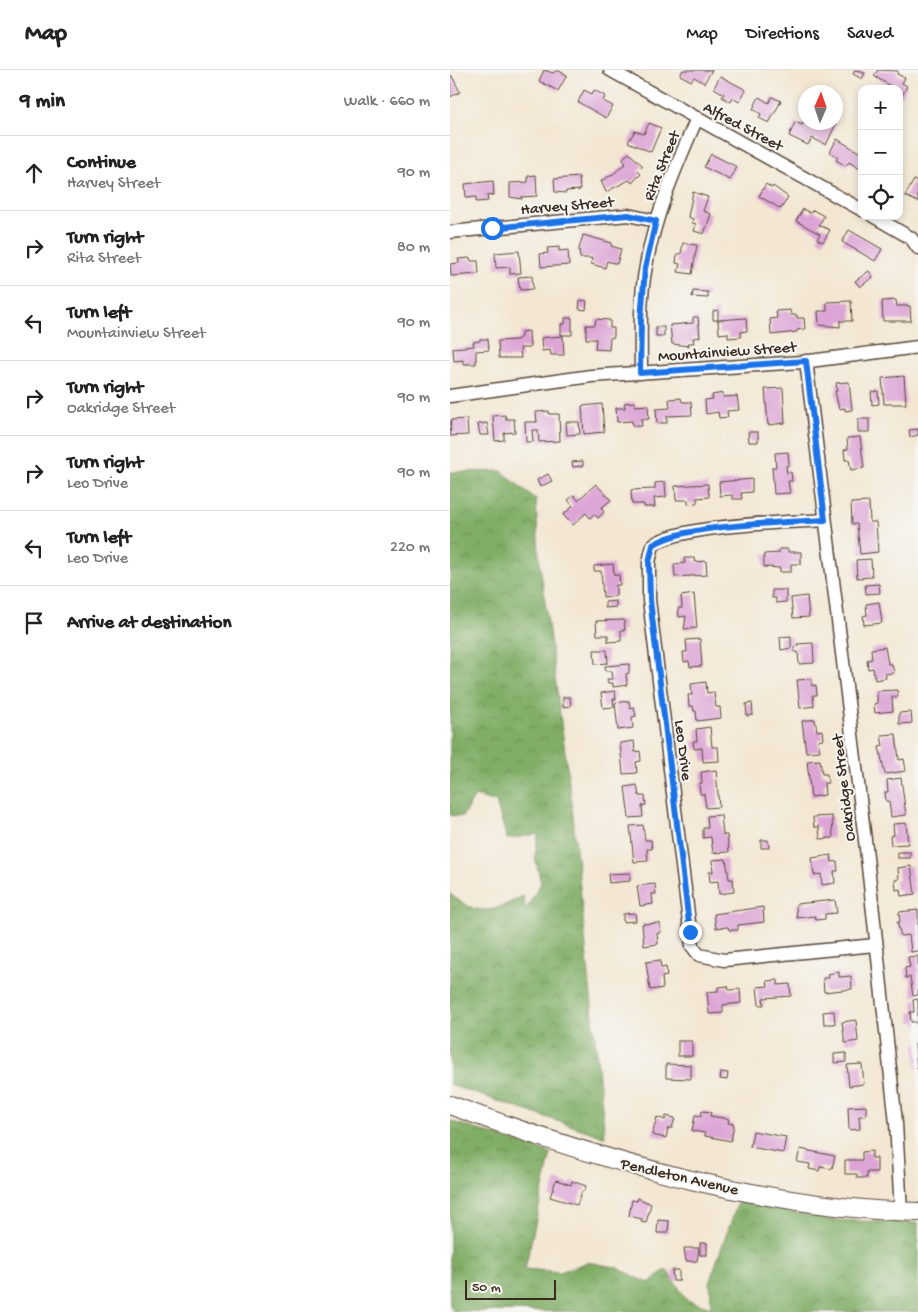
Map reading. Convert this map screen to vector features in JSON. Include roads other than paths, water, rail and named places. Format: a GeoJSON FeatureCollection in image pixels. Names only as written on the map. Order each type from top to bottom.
{"type":"FeatureCollection","features":[{"type":"Feature","properties":{"kind":"street","name":"Alfred Street"},"geometry":{"type":"LineString","coordinates":[[610,70],[858,208]]}},
{"type":"Feature","properties":{"kind":"street","name":"Rita Street"},"geometry":{"type":"LineString","coordinates":[[640,373],[641,320],[645,268],[656,221],[697,118]]}},
{"type":"Feature","properties":{"kind":"street","name":"Harvey Street"},"geometry":{"type":"LineString","coordinates":[[450,232],[628,215],[656,221]]}},
{"type":"Feature","properties":{"kind":"street"},"geometry":{"type":"LineString","coordinates":[[880,220],[911,238],[918,248]]}},
{"type":"Feature","properties":{"kind":"street","name":"Mountainview Street"},"geometry":{"type":"LineString","coordinates":[[450,396],[591,376],[806,361],[918,348]]}},
{"type":"Feature","properties":{"kind":"street","name":"Oakridge Street"},"geometry":{"type":"LineString","coordinates":[[806,361],[866,848],[875,945],[896,1123],[910,1212]]}},
{"type":"Feature","properties":{"kind":"street","name":"Leo Drive"},"geometry":{"type":"LineString","coordinates":[[825,520],[712,529],[664,538],[653,545],[649,562],[651,609],[692,946],[699,955],[724,960],[875,945]]}},
{"type":"Feature","properties":{"kind":"street","name":"Pendleton Avenue"},"geometry":{"type":"LineString","coordinates":[[450,1105],[591,1153],[682,1177],[833,1206],[910,1212]]}}]}
